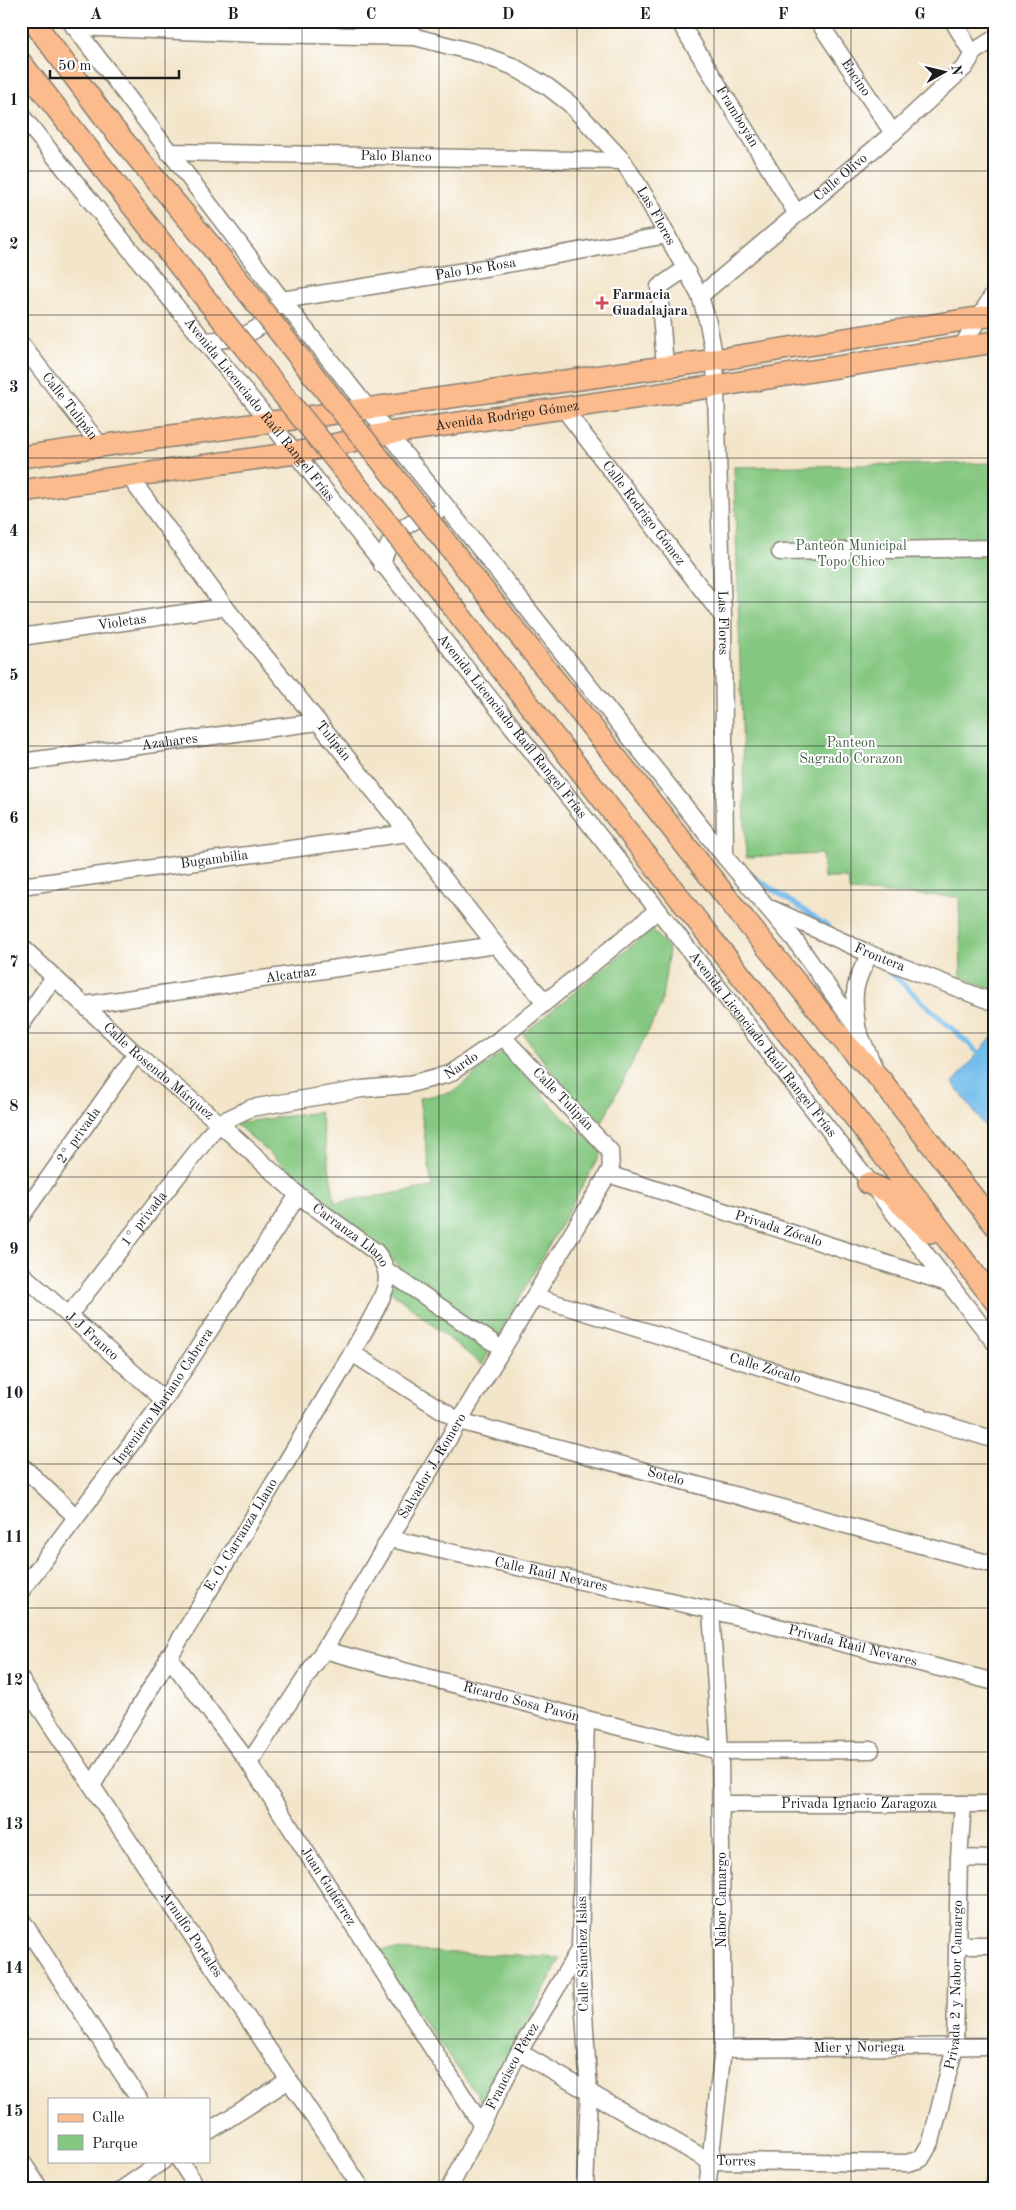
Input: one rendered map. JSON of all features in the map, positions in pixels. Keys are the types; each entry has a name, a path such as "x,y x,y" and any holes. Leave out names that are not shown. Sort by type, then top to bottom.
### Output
{"main road":[{"path":"33,21 112,127 220,257 743,918 849,1047 879,1078 995,1225"},
{"path":"24,68 196,287 412,554 709,936 836,1093 995,1301"},
{"name":"Avenida Rodrigo Gómez","path":"21,457 715,360 987,316"},
{"name":"Avenida Rodrigo Gómez","path":"21,491 295,453 389,433 564,409 995,342"},
{"path":"868,1183 888,1192 925,1228 953,1246"}],"street":[{"path":"248,21 259,34"},
{"path":"404,21 415,37"},
{"name":"Framboyán","path":"679,21 797,214"},
{"name":"Encino","path":"818,21 893,133"},
{"path":"953,21 972,53 995,38"},
{"path":"72,24 282,300 725,857 794,939 857,1028 879,1078"},
{"name":"Las Flores","path":"72,24 259,34 415,37 477,53 512,66 548,87 570,104 622,161 667,235 700,296 715,360 723,617 725,857"},
{"name":"Calle Olivo","path":"700,296 893,133 965,67 972,53"},
{"name":"Avenida Licenciado Raúl Rangel Frías","path":"21,115 295,453 382,565 658,910 868,1183 995,1343"},
{"name":"Palo Blanco","path":"168,152 622,161"},
{"name":"Palo De Rosa","path":"282,300 484,268 667,235"},
{"path":"665,367 659,287 685,269"},
{"path":"961,348 987,316 995,291"},
{"path":"203,341 233,338 254,330 262,324 282,300"},
{"name":"Calle Tulipán","path":"21,344 100,445"},
{"name":"Calle Rodrigo Gómez","path":"564,409 723,617"},
{"name":"Tulipán","path":"128,475 225,607 496,945 545,1002"},
{"path":"382,565 389,543 413,521 430,515 441,514 455,518"},
{"path":"780,552 995,548"},
{"name":"Violetas","path":"21,637 225,607"},
{"name":"Azahares","path":"21,762 318,722"},
{"name":"Bugambilia","path":"21,886 408,834"},
{"name":"Frontera","path":"765,906 870,954 995,1003"},
{"name":"Nardo","path":"219,1123 252,1108 353,1091 406,1085 428,1081 449,1074 503,1037 658,910"},
{"name":"Alcatraz","path":"85,1005 496,945"},
{"name":"Calle Rosendo Márquez","path":"21,946 136,1054 219,1123 298,1195"},
{"path":"857,1028 854,1007 856,981 870,954"},
{"path":"21,1025 54,977"},
{"name":"Calle Tulipán","path":"503,1037 610,1151 610,1171"},
{"name":"2° privada","path":"21,1217 136,1054"},
{"name":"1° privada","path":"69,1315 219,1123"},
{"name":"Privada Zócalo","path":"610,1171 947,1283"},
{"name":"Salvador J. Romero","path":"249,1763 324,1650 610,1171"},
{"name":"Carranza Llano","path":"298,1195 376,1252 384,1261 386,1278"},
{"name":"Ingeniero Mariano Cabrera","path":"21,1591 164,1400 298,1195"},
{"name":"J J Franco","path":"21,1273 164,1400"},
{"path":"386,1278 492,1342"},
{"name":"E. O. Carranza Llano","path":"93,1784 168,1656 352,1353 386,1278"},
{"name":"Calle Zócalo","path":"536,1297 995,1440"},
{"name":"Sotelo","path":"352,1353 459,1421 995,1565"},
{"path":"21,1465 76,1517"},
{"name":"Calle Raúl Nevares","path":"391,1539 711,1610"},
{"name":"Privada Raúl Nevares","path":"711,1610 995,1682"},
{"name":"Nabor Camargo","path":"706,2189 723,2049 720,1751 711,1610"},
{"name":"Ricardo Sosa Pavón","path":"324,1650 586,1719 720,1751 871,1750"},
{"name":"Juan Gutiérrez","path":"168,1656 249,1763 481,2124"},
{"name":"Arnulfo Portales","path":"21,1680 93,1784 362,2189"},
{"name":"Calle Sánchez Islas","path":"585,2189 588,2093 580,1948 586,1719"},
{"name":"Privada Ignacio Zaragoza","path":"721,1804 995,1804"},
{"name":"Privada 2 y Nabor Camargo","path":"921,2160 931,2142 955,2046 959,1858 963,1804"},
{"path":"959,1858 995,1859"},
{"path":"21,1919 138,2098"},
{"path":"957,1946 995,1945"},
{"name":"Francisco Pérez","path":"449,2189 519,2052 580,1948"},
{"name":"Mier y Noriega","path":"723,2049 995,2046"},
{"name":"Torres","path":"519,2052 709,2161 907,2163 921,2160"},
{"path":"210,2131 289,2080"},
{"path":"21,2160 40,2189"},
{"path":"122,2189 162,2162"},
{"path":"181,2162 198,2189"}],"green space":[{"path":"995,463 995,990 961,977 959,897 849,891 848,878 824,878 822,854 746,857 734,467"},
{"path":"652,929 669,950 661,1006 597,1132 523,1034"},
{"path":"504,1051 560,1114 602,1151 482,1365 389,1290 397,1264 235,1123 320,1112 335,1203 432,1187 419,1098 453,1092"},
{"path":"371,1949 561,1958 483,2103"}],"water":[{"path":"993,1036 995,1037 995,1140 953,1083"},
{"path":"995,2148 995,2189 982,2189"}],"waterway":[{"path":"745,871 829,927"},
{"path":"881,964 981,1055"}],"place":[{"name":"Farmacia Guadalajara","path":"602,303"}],"park label":[{"name":"Panteón Municipal Topo Chico","path":"851,554"},
{"name":"Panteon Sagrado Corazon","path":"851,752"}]}
